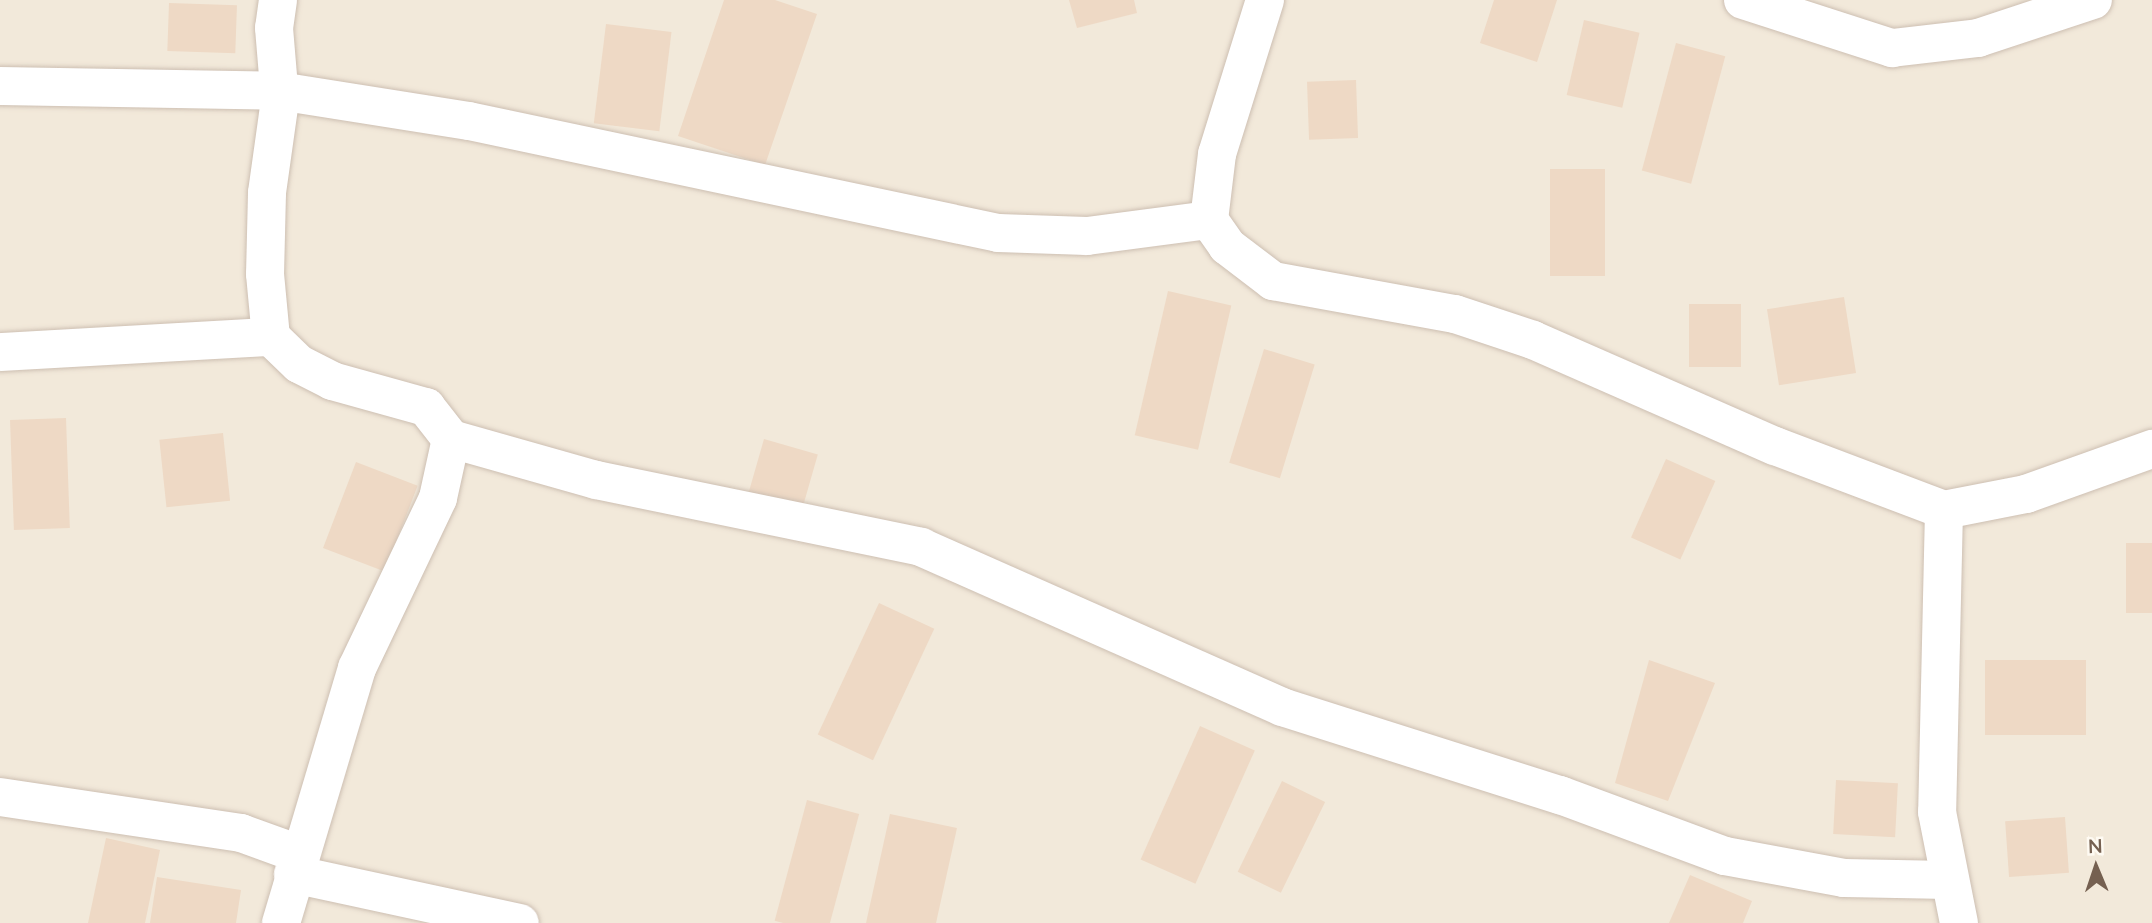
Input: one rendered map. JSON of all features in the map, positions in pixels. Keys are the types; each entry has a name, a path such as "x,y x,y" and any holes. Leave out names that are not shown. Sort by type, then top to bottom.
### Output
{"street":[{"path":"278,0 274,28 279,91 267,193 271,337 299,364 332,381 426,407 451,439 596,480 921,547 1282,707 1560,795 1725,856 1843,878 1949,880"},
{"path":"1265,0 1217,154 1209,220 1227,246 1273,281 1455,314 1533,340 1775,446 1944,510 2026,494 2152,449"},
{"path":"1743,0 1892,48 1978,38 2093,0"},
{"path":"0,86 279,91 469,121 998,233 1087,236 1209,220"},
{"path":"0,352 271,337"},
{"path":"281,923 296,864 357,668 439,498 451,439"},
{"path":"1944,510 1937,812 1959,923"},
{"path":"0,797 241,834 296,864 520,923"}],"shaded area":[{"path":"0,0 2152,0 2152,923 0,923"}],"building":[{"path":"724,0 775,0 817,14 765,165 678,136"},
{"path":"1069,0 1134,0 1137,13 1077,28"},
{"path":"1494,0 1557,0 1537,62 1480,43"},
{"path":"169,3 237,5 235,53 167,51"},
{"path":"1584,20 1640,33 1622,108 1567,95"},
{"path":"606,24 672,32 659,131 594,123"},
{"path":"1676,43 1725,56 1691,184 1642,171"},
{"path":"1356,80 1358,138 1309,140 1307,82"},
{"path":"1550,169 1605,169 1605,276 1550,276"},
{"path":"1168,291 1231,306 1198,450 1135,435"},
{"path":"1844,297 1856,373 1779,385 1767,309"},
{"path":"1689,304 1741,304 1741,367 1689,367"},
{"path":"1264,349 1315,364 1280,478 1229,463"},
{"path":"66,418 70,528 14,530 10,420"},
{"path":"223,433 230,501 166,507 159,440"},
{"path":"764,439 818,454 800,516 746,501"},
{"path":"1666,459 1715,481 1680,560 1631,538"},
{"path":"356,462 418,486 385,572 323,548"},
{"path":"2126,543 2152,543 2152,613 2126,613"},
{"path":"879,603 934,629 873,760 818,734"},
{"path":"1649,660 1715,683 1668,801 1615,783"},
{"path":"1985,660 2086,660 2086,735 1985,735"},
{"path":"1200,726 1255,750 1195,884 1141,859"},
{"path":"1836,780 1898,783 1895,837 1833,834"},
{"path":"1282,781 1325,802 1281,893 1238,872"},
{"path":"807,800 859,814 830,923 775,921"},
{"path":"890,814 957,828 936,923 866,923"},
{"path":"2065,817 2069,873 2009,877 2005,821"},
{"path":"106,838 160,850 145,923 88,923"},
{"path":"1690,875 1752,901 1743,923 1669,923"},
{"path":"157,877 241,890 236,923 150,923"}]}
